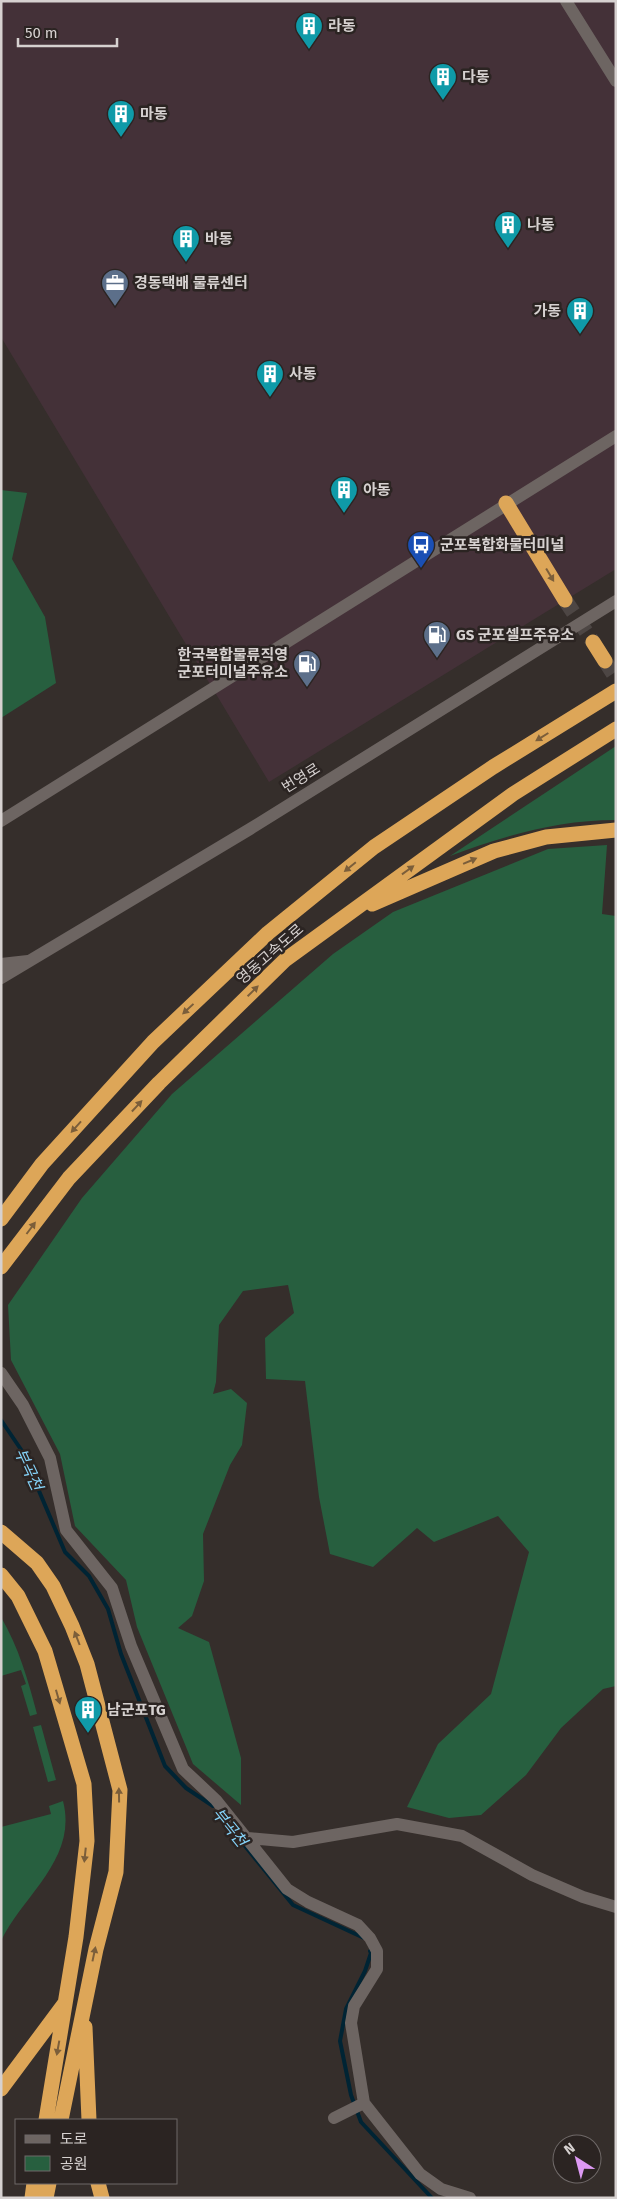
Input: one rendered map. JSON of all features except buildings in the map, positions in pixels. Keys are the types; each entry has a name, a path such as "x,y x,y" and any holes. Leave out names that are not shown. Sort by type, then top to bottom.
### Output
{"highway":[{"path":"506,503 565,600"},
{"path":"593,642 606,662"},
{"name":"영동고속도로","path":"1,1219 42,1164 153,1042 268,933 374,847 493,767 616,691"},
{"name":"영동고속도로","path":"1,1267 69,1178 159,1083 284,960 513,794 611,732"},
{"path":"345,915 494,852 546,837 616,830"},
{"path":"1,1532 37,1563 53,1586 72,1626 87,1664 120,1790 116,1872 96,1949 61,2119"},
{"path":"1,1575 18,1596 45,1651 84,1784 87,1841 67,2000 46,2119"},
{"path":"1,2089 67,2000"},
{"path":"85,2002 89,2119"},
{"path":"32,2198 34,2184"},
{"path":"46,2198 49,2184"},
{"path":"98,2184 102,2198"}],"street":[{"path":"566,1 616,81"},
{"path":"1,821 506,503 616,436"},
{"name":"번영로","path":"1,978 35,960 242,834 616,601"},
{"path":"1,964 35,960"},
{"path":"1,1373 23,1405 50,1458 66,1530 112,1588 131,1646 183,1769 216,1800 287,1889 308,1902 358,1925 370,1938 377,1951 377,1969 354,2006 351,2023 364,2103 420,2174 441,2189 470,2198"},
{"path":"248,1838 293,1842 397,1824 462,1836 532,1876 583,1897 616,1906"},
{"path":"334,2118 364,2103"}],"shaded area":[{"path":"1,1 616,1 616,569 269,782 1,337"}],"green space":[{"path":"1,490 27,493 12,559 45,617 56,683 1,718"},
{"path":"616,746 616,820 573,823 531,830 450,856"},
{"path":"607,845 602,914 616,916 616,1686 603,1689 561,1728 526,1775 481,1815 449,1818 407,1807 438,1744 491,1694 529,1552 498,1516 434,1542 417,1528 373,1567 330,1554 319,1497 305,1381 266,1379 265,1338 294,1313 288,1285 243,1291 219,1325 216,1382 213,1394 231,1389 247,1403 242,1445 230,1465 203,1534 204,1581 192,1616 178,1628 209,1642 241,1758 241,1805 193,1764 137,1627 126,1580 75,1526 60,1454 11,1360 8,1305 82,1198 172,1094 333,954 393,912 548,849"},
{"path":"1,1617 18,1652 37,1714 30,1716 21,1686 26,1684 21,1670 1,1676"},
{"path":"41,1725 56,1780 48,1782 33,1727"},
{"path":"63,1801 66,1822 63,1841 56,1859 1,1941 1,1827 51,1814 49,1806"}],"waterway":[{"name":"부곡천","path":"1,1420 22,1451 65,1552 89,1576 108,1609 121,1654 165,1766 186,1788 213,1806"},
{"name":"부곡천","path":"228,1825 293,1905 364,1938"},
{"name":"부곡천","path":"370,1951 365,1971 346,2009 340,2041 351,2095 361,2122 432,2198"}],"tunnel":[{"path":"565,600 593,642"},
{"path":"605,661 616,678"}],"place":[{"name":"라동","path":"309,50"},
{"name":"다동","path":"443,101"},
{"name":"마동","path":"121,138"},
{"name":"나동","path":"508,249"},
{"name":"바동","path":"186,263"},
{"name":"경동택배 물류센터","path":"115,307"},
{"name":"가동","path":"580,335"},
{"name":"사동","path":"270,398"},
{"name":"아동","path":"344,514"},
{"name":"군포복합화물터미널","path":"421,569"},
{"name":"GS 군포셀프주유소","path":"437,659"},
{"name":"한국복합물류직영 군포터미널주유소","path":"307,688"},
{"name":"남군포TG","path":"88,1734"}]}
